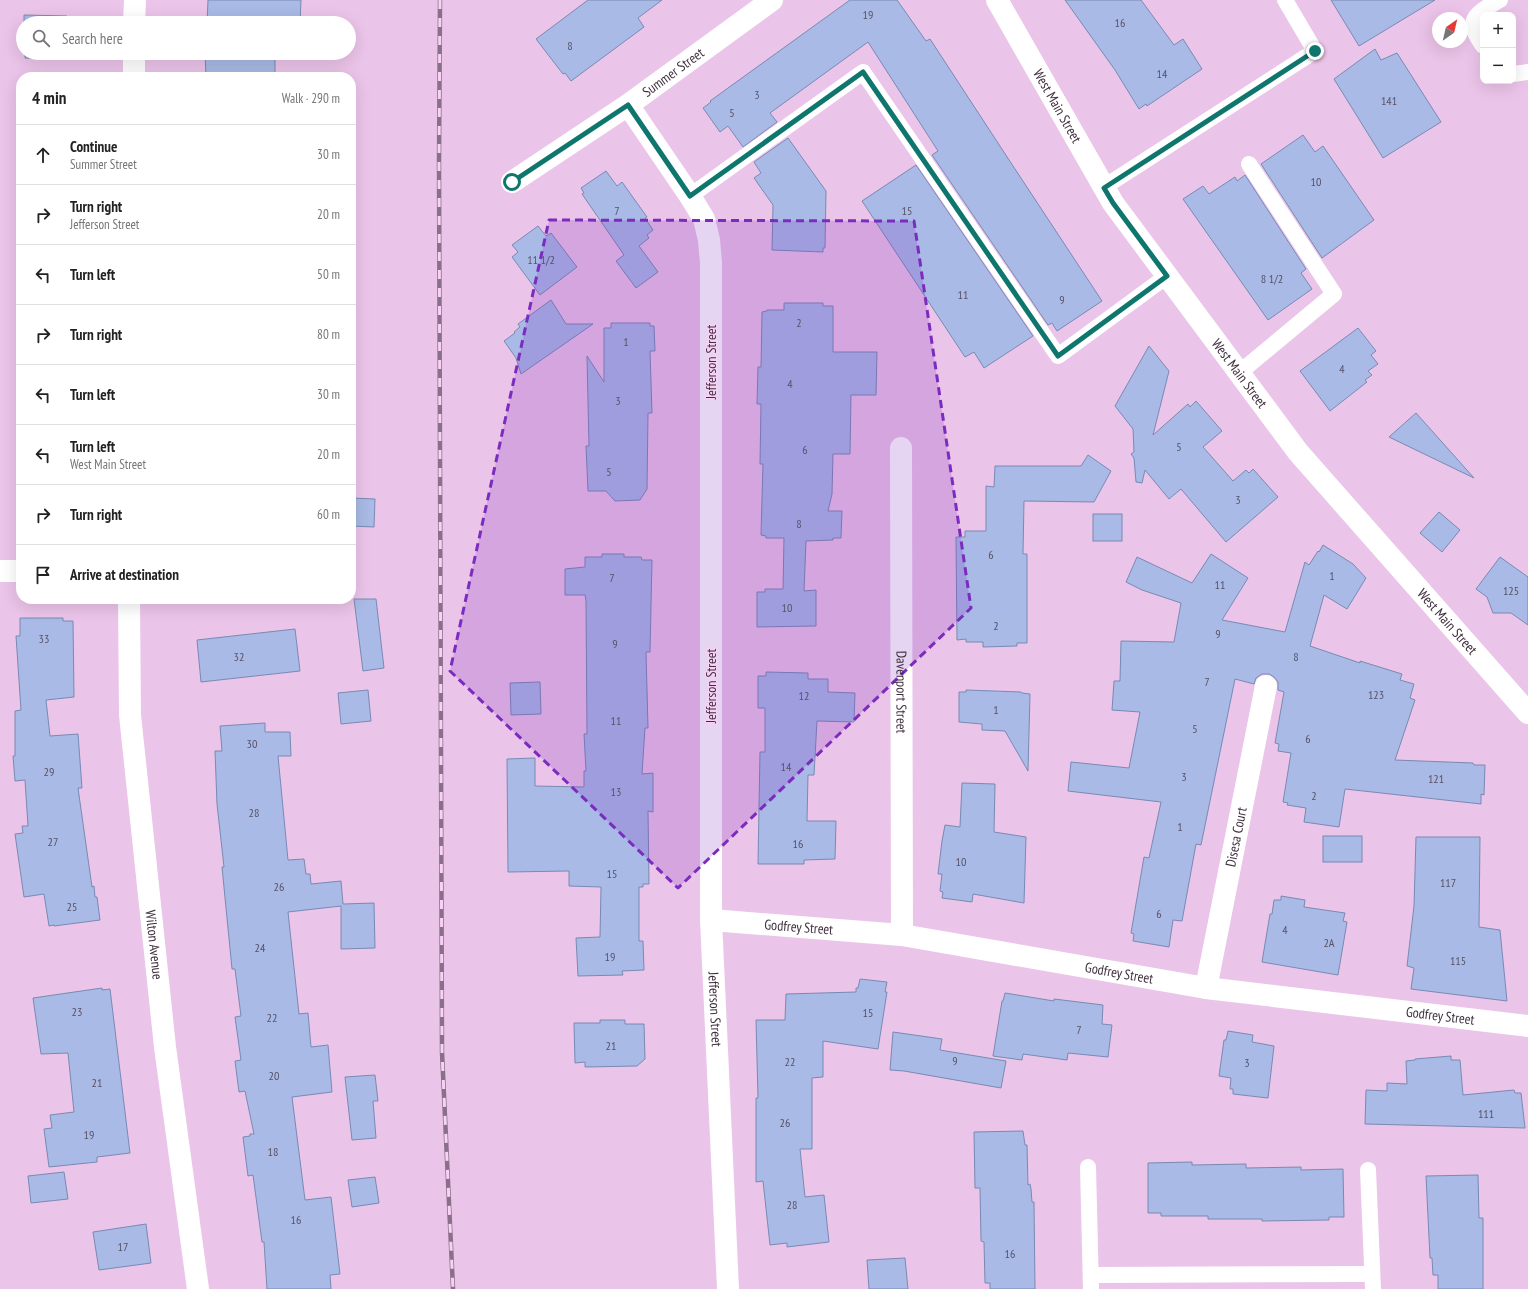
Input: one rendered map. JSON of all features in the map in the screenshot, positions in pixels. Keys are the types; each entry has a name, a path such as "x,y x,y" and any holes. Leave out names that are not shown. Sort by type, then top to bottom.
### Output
{"street":[{"path":"134,16 135,0"},
{"name":"Summer Street","path":"512,182 628,105 772,0"},
{"name":"West Main Street","path":"996,0 1113,203 1239,373 1298,452 1528,713"},
{"path":"134,60 134,72"},
{"name":"Jefferson Street","path":"628,105 704,219 709,240 711,920 728,1289"},
{"name":"Davenport Street","path":"901,448 902,936"},
{"path":"0,571 16,571"},
{"name":"Wilton Avenue","path":"130,604 130,715 166,1047 198,1289"},
{"name":"Disesa Court","path":"1206,988 1266,686"},
{"name":"Godfrey Street","path":"711,920 902,936 1206,988 1528,1026"}],"lane":[{"path":"1104,188 1315,51 1284,0"},
{"path":"1481,12 1500,0"},
{"path":"1480,12 1476,15 1473,20 1473,28 1480,41"},
{"path":"690,196 863,72 1058,356 1167,276"},
{"path":"1516,74 1528,72"},
{"path":"1239,373 1334,294 1249,164"},
{"path":"1088,1167 1091,1282 1373,1281 1368,1170"}],"highlighted area":[{"path":"549,220 914,221 971,608 678,888 450,671"}],"building":[{"path":"208,0 301,0 300,16 207,16"},
{"path":"588,0 662,0 638,18 644,27 571,81 565,73 563,74 536,39"},
{"path":"850,0 897,0 926,41 930,39 1102,301 1057,331 1052,323 1048,325 932,155 938,151 868,42 770,113 777,122 743,147 728,126 720,132 703,108 711,102 710,101"},
{"path":"1065,0 1141,0 1174,45 1183,39 1202,69 1147,106 1146,104 1139,109 1115,70"},
{"path":"1331,0 1435,0 1359,46"},
{"path":"24,15 67,16 24,16"},
{"path":"1375,49 1381,60 1397,53 1441,122 1383,158 1334,79"},
{"path":"205,60 275,60 275,72 206,72"},
{"path":"1303,135 1315,152 1323,146 1374,220 1322,258 1261,164"},
{"path":"788,138 826,191 825,248 823,248 823,252 772,250 773,205 754,178 761,173 754,162"},
{"path":"916,165 1033,336 984,368 974,352 965,357 862,201"},
{"path":"606,171 617,186 622,182 647,217 645,218 653,230 647,235 649,238 639,246 658,272 636,288 616,261 624,255 582,194 584,193 581,188"},
{"path":"1245,175 1306,269 1301,273 1312,289 1268,320 1183,199 1203,186 1209,194 1235,177 1237,181"},
{"path":"538,226 546,236 551,233 577,267 540,295 512,257 518,252 512,245"},
{"path":"551,300 566,324 593,324 521,374 516,358 504,341 515,333 514,332 520,327 518,324"},
{"path":"784,303 823,303 823,306 833,306 833,352 877,352 876,395 851,395 850,454 833,454 832,494 828,511 842,511 841,538 833,538 833,540 806,541 804,591 816,590 816,626 757,627 757,592 765,592 765,589 783,589 784,538 766,538 766,536 761,535 763,464 760,464 761,404 757,404 758,367 761,367 762,312 767,310 784,310"},
{"path":"611,323 650,323 650,326 654,326 655,351 650,351 652,413 648,413 647,489 640,500 615,501 606,491 588,491 586,446 589,446 587,356 604,382 604,328 611,328"},
{"path":"1358,328 1376,351 1371,355 1378,364 1368,371 1372,375 1365,380 1367,382 1330,411 1300,371"},
{"path":"1149,346 1169,371 1153,435 1188,404 1190,407 1196,401 1222,431 1203,447 1233,481 1246,470 1249,473 1253,469 1278,497 1226,542 1181,489 1169,499 1145,470 1142,483 1136,482 1134,458 1131,454 1134,452 1133,429 1115,406"},
{"path":"1416,413 1474,478 1389,437"},
{"path":"1088,455 1111,471 1094,502 1024,501 1023,554 1027,554 1027,643 1017,643 1017,646 983,647 983,642 966,642 966,639 957,640 956,537 965,537 965,531 986,531 986,486 994,487 995,466 1081,466"},
{"path":"356,498 375,499 374,527 356,526"},
{"path":"1439,512 1460,530 1442,552 1420,533"},
{"path":"1093,514 1122,514 1122,541 1093,541"},
{"path":"1323,545 1353,564 1366,578 1347,609 1324,595 1310,646 1360,663 1360,661 1402,674 1400,680 1414,684 1410,698 1415,700 1395,760 1473,763 1474,765 1485,765 1484,795 1481,794 1481,804 1345,789 1339,827 1304,822 1306,808 1287,805 1288,803 1283,802 1291,753 1278,751 1279,744 1275,743 1284,692 1278,690 1278,682 1269,674 1262,674 1256,678 1254,684 1235,679 1201,845 1196,844 1182,921 1173,920 1169,947 1133,941 1134,934 1131,933 1144,857 1149,858 1161,802 1068,791 1071,762 1129,768 1140,712 1112,710 1114,681 1120,681 1121,641 1174,642 1181,603 1142,590 1126,582 1137,557 1192,583 1211,554 1248,578 1222,620 1285,632 1305,562 1309,565"},
{"path":"602,554 624,554 624,557 641,557 642,560 652,560 650,652 646,652 648,728 645,728 642,774 653,773 653,812 648,811 649,884 643,884 643,887 639,887 639,941 643,941 644,970 622,971 623,975 578,976 576,938 600,937 601,887 569,886 569,871 508,872 507,759 535,758 535,786 584,787 584,771 586,771 584,734 587,734 586,601 585,595 565,595 565,569 585,567 585,557 602,557"},
{"path":"1500,557 1528,577 1528,625 1511,613 1493,613 1487,597 1476,589"},
{"path":"356,599 376,599 384,668 363,671 355,604 356,604"},
{"path":"20,618 63,618 63,621 73,621 74,697 46,700 50,736 78,734 82,788 78,788 92,887 94,886 95,897 97,897 100,920 49,926 44,894 24,897 15,834 23,833 22,826 28,826 25,780 15,781 13,756 15,756 15,711 21,710 16,636 20,636"},
{"path":"295,629 300,671 201,682 197,640"},
{"path":"766,672 808,673 808,679 828,679 828,692 855,693 854,722 817,721 814,775 808,775 807,821 836,821 835,859 804,860 804,864 758,864 760,752 765,752 765,708 758,708 758,676 766,676"},
{"path":"540,682 541,714 511,715 510,683"},
{"path":"368,690 371,721 341,724 338,693"},
{"path":"966,690 1021,692 1030,694 1028,771 1005,731 982,730 982,724 959,722 959,692 966,692"},
{"path":"265,723 265,732 290,732 291,756 278,756 288,860 304,859 306,874 310,874 311,884 341,881 343,904 374,903 375,948 341,949 341,906 288,912 299,1014 308,1013 311,1047 328,1045 332,1092 292,1097 305,1200 331,1197 340,1274 330,1275 331,1289 267,1289 264,1242 262,1242 253,1175 248,1176 243,1137 254,1134 245,1091 239,1092 235,1061 241,1060 235,1017 241,1016 235,969 232,969 222,867 224,867 217,804 215,751 222,751 220,726"},
{"path":"962,783 995,784 994,832 1026,837 1024,903 973,894 972,902 942,898 943,892 940,891 942,874 938,874 942,841 945,825 960,827"},
{"path":"1323,836 1362,836 1362,862 1323,862"},
{"path":"1416,837 1480,837 1479,927 1500,930 1507,1001 1411,989 1414,968 1407,966 1414,906"},
{"path":"1281,896 1305,900 1304,907 1345,913 1343,921 1347,922 1338,975 1262,962 1270,914 1272,914 1274,900 1281,900"},
{"path":"860,979 887,982 885,992 887,992 878,1049 823,1041 823,1077 812,1078 812,1149 800,1149 805,1197 824,1195 829,1242 787,1247 787,1243 770,1245 763,1181 756,1182 756,1098 758,1098 756,1020 785,1020 786,994 856,992"},
{"path":"102,988 102,990 110,989 130,1153 97,1157 97,1162 49,1167 44,1129 52,1128 50,1115 74,1112 68,1053 41,1054 33,998"},
{"path":"1005,993 1054,1001 1054,999 1103,1005 1102,1024 1112,1025 1108,1057 1068,1053 1067,1060 1023,1054 1022,1060 993,1056 1002,1001"},
{"path":"600,1020 625,1020 625,1024 644,1024 645,1059 637,1066 585,1067 585,1062 575,1063 574,1023 600,1023"},
{"path":"1228,1031 1253,1035 1252,1042 1274,1046 1268,1098 1233,1094 1233,1089 1230,1089 1231,1078 1219,1076 1224,1040 1226,1040"},
{"path":"893,1032 942,1039 940,1050 1006,1061 1001,1088 904,1071 890,1070"},
{"path":"1451,1056 1451,1060 1460,1060 1463,1095 1514,1090 1515,1093 1521,1093 1525,1128 1365,1124 1366,1090 1387,1091 1387,1083 1407,1084 1406,1061"},
{"path":"375,1075 378,1101 373,1101 376,1138 352,1140 345,1077"},
{"path":"1023,1131 1025,1145 1027,1145 1028,1185 1030,1184 1032,1202 1034,1202 1035,1289 990,1289 990,1283 985,1283 984,1242 981,1241 980,1188 975,1188 974,1132"},
{"path":"1192,1162 1192,1165 1246,1164 1246,1168 1301,1167 1301,1170 1343,1169 1344,1217 1329,1217 1329,1220 1262,1221 1262,1219 1208,1219 1208,1216 1161,1216 1161,1213 1148,1213 1148,1163"},
{"path":"64,1172 68,1199 31,1203 28,1176"},
{"path":"1478,1175 1479,1218 1483,1218 1483,1289 1438,1289 1438,1275 1433,1275 1432,1258 1430,1258 1426,1176"},
{"path":"375,1177 379,1203 352,1207 348,1180"},
{"path":"146,1224 151,1263 99,1270 93,1232"},
{"path":"905,1258 908,1289 869,1289 867,1260"}],"railway":[{"path":"440,0 439,162 442,1052 453,1289"}],"route":[{"path":"512,182 628,105 690,196 863,72 1058,356 1167,276 1113,203 1104,188 1315,51"}]}
